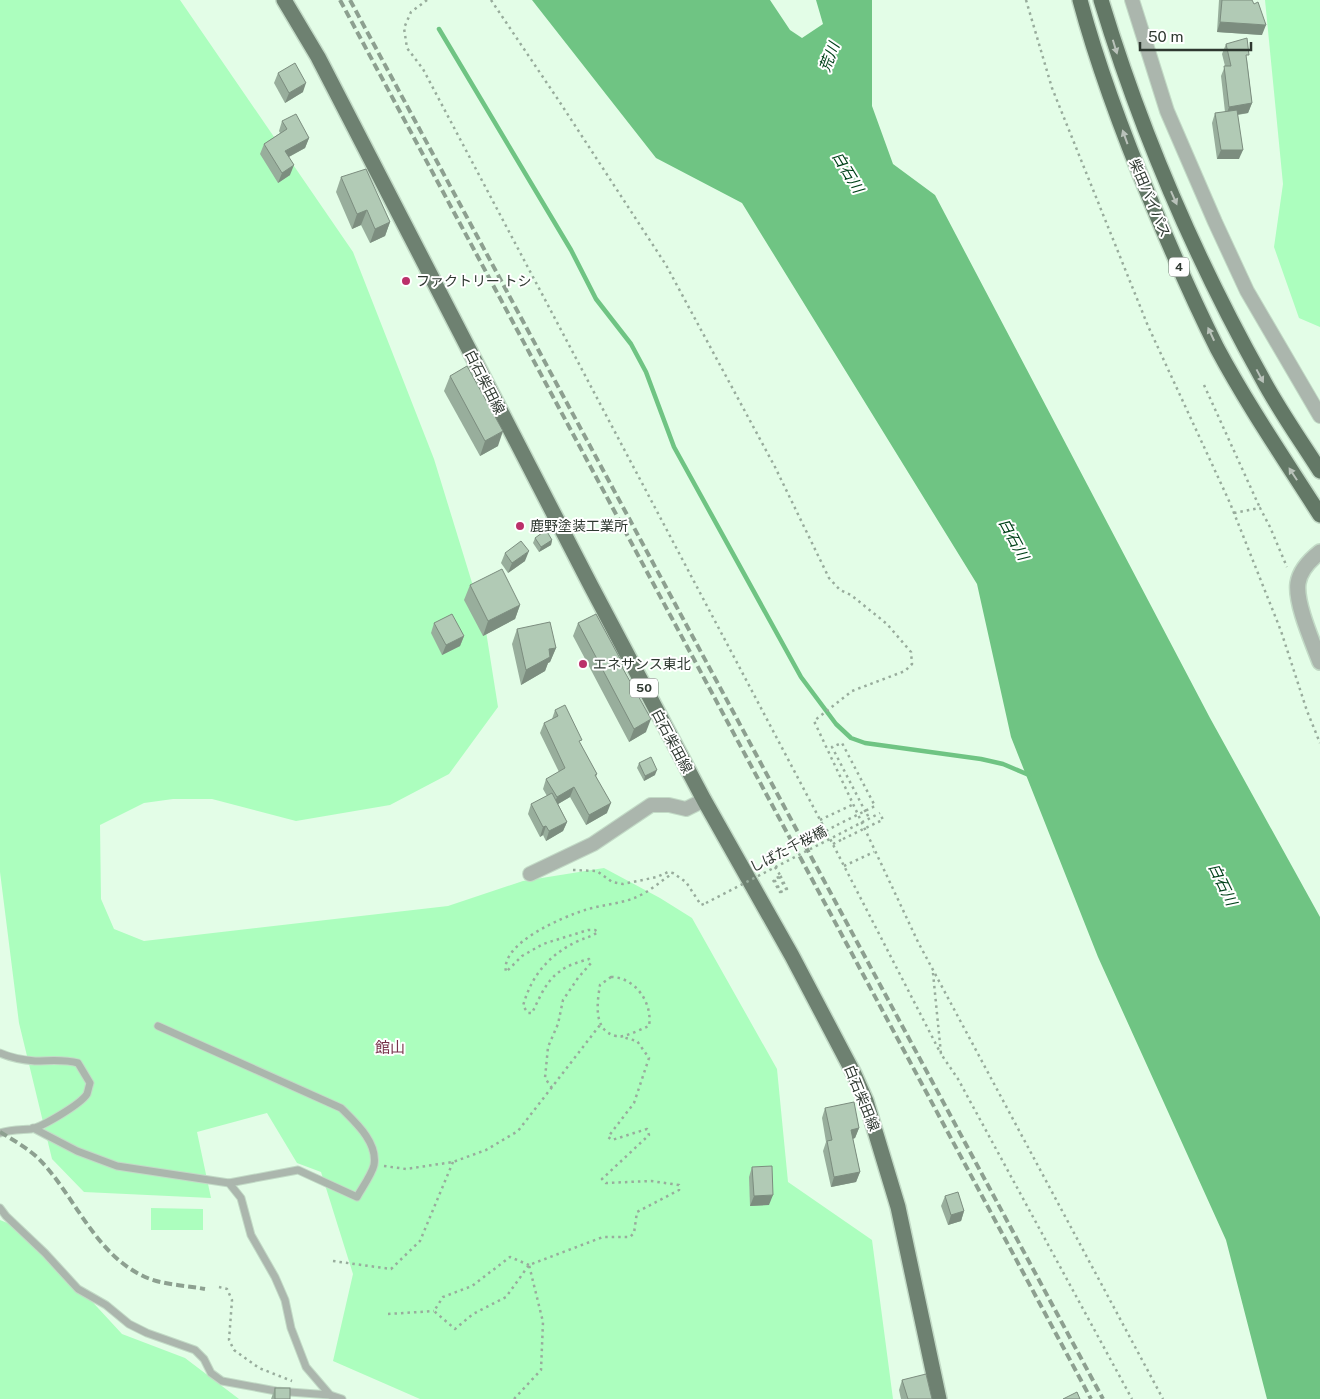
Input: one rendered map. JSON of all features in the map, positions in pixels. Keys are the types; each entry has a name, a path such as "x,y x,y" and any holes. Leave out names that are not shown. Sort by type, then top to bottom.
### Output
{"highway":[{"name":"柴田バイパス","path":"1080,0 1109,94 1180,269 1227,364 1266,432 1320,515"},
{"name":"柴田バイパス","path":"1101,0 1117,53 1154,154 1202,263 1262,380 1320,471"}],"main road":[{"name":"白石柴田線","path":"284,0 318,57 586,578 704,800 792,956 854,1074 866,1101 898,1206 939,1399"}],"street":[{"path":"1132,0 1167,111 1212,214 1247,291 1320,416"},
{"path":"1320,552 1312,558 1301,575 1298,592 1320,662"},
{"path":"530,874 593,844 651,805 669,805 686,809 704,800"}],"lane":[{"path":"33,1128 77,1151 117,1166 229,1183 298,1170 357,1197 374,1164 372,1145 341,1108 158,1026"},
{"path":"0,1053 12,1058 33,1061 66,1060 78,1064 90,1082 86,1094 75,1106 33,1128 10,1130 0,1134"},
{"path":"229,1183 241,1198 252,1236 275,1277 291,1328 306,1366 330,1395"},
{"path":"0,1208 46,1253 78,1289 106,1305 129,1324 147,1334 195,1350 204,1359 211,1373 222,1381 276,1391 330,1395 342,1399"}],"path":[{"path":"427,0 411,12 404,28 407,48 423,69 833,844 941,1054 958,1079 1132,1399"},
{"path":"491,0 560,101 666,265 774,467 830,578 840,590 851,595 887,624 911,652 912,664 905,671 852,691 814,721 868,840 933,970 1164,1399"},
{"path":"1026,0 1052,88 1148,326 1234,513 1281,631 1307,711 1320,743"},
{"path":"1204,385 1289,571"},
{"path":"1234,513 1260,508"},
{"path":"826,831 837,825 852,818 860,814 868,810 875,806 842,743 832,747 860,802 864,809 867,814 869,818"},
{"path":"820,820 852,805"},
{"name":"しばた千桜橋","path":"673,873 686,882 701,904 706,903 880,813 883,820 833,844"},
{"path":"844,866 874,852"},
{"path":"773,880 780,892 786,889 779,876 774,879 781,892 787,889 775,867"},
{"path":"571,870 598,871 612,882 623,884 657,877 668,872 673,873"},
{"path":"552,1088 545,1078 548,1046 558,1024 563,1000 591,963 589,959 559,972 546,986 532,1013 528,1013 523,1006 526,994 535,975 549,961 563,949 598,932 588,930 543,944 522,956 506,972 505,965 512,951 522,941 550,924 585,910 635,898 673,873"},
{"path":"933,970 941,1054"},
{"path":"388,1314 434,1311 455,1329 473,1314 506,1297 529,1265 604,1237 630,1237 634,1233 637,1212 679,1190 679,1185 651,1181 606,1183 602,1179 650,1135 648,1129 612,1140 608,1137 634,1103 649,1058 637,1041 609,1034 600,1025 598,999 600,986 611,977 619,977 628,981 638,990 646,1002 651,1015 649,1026 622,1037"},
{"path":"374,1164 406,1169 453,1162 486,1150 518,1130 600,1025"},
{"path":"333,1261 391,1269 420,1241 453,1162"},
{"path":"434,1311 443,1297 472,1286 510,1257 529,1265"},
{"path":"514,1399 541,1370 543,1322 529,1265"},
{"path":"219,1287 227,1290 232,1300 229,1340 234,1350 259,1368 296,1382 309,1393"}],"shaded area":[{"path":"0,0 180,0 353,252 434,459 485,625 498,707 449,774 390,805 296,821 212,799 173,799 144,803 100,825 101,899 114,929 144,941 448,906 523,881 604,868 660,898 692,918 777,1069 788,1182 872,1240 893,1399 420,1399 333,1361 353,1274 321,1172 297,1163 267,1113 197,1132 211,1198 84,1192 52,1159 19,1023 0,872"},
{"path":"1265,0 1320,0 1320,327 1299,318 1274,247 1283,184"},
{"path":"151,1208 203,1209 203,1230 151,1230"},
{"path":"0,1220 27,1231 122,1334 185,1358 239,1399 0,1399"}],"water":[{"path":"532,0 770,0 790,30 802,38 823,24 816,0 872,0 872,106 893,164 935,195 1210,718 1320,917 1320,1399 1267,1399 1226,1240 1098,957 1011,737 977,584 742,203 656,158"}],"building":[{"path":"1222,0 1252,0 1254,4 1258,2 1266,25 1220,22"},
{"path":"1247,38 1249,55 1246,55 1252,103 1229,107 1224,66 1231,66 1226,44"},
{"path":"295,63 306,83 289,93 278,73"},
{"path":"1237,110 1243,150 1221,150 1215,113"},
{"path":"296,114 309,138 285,151 294,165 282,173 264,144 287,129 282,121"},
{"path":"366,169 390,222 375,229 367,210 357,214 341,177"},
{"path":"467,366 503,431 485,441 450,376"},
{"path":"546,530 552,540 541,547 535,538"},
{"path":"521,541 529,551 512,563 505,553"},
{"path":"502,569 520,605 488,621 470,585"},
{"path":"452,614 464,636 446,645 434,623"},
{"path":"596,614 624,666 622,667 651,719 634,729 578,623"},
{"path":"550,622 556,648 549,649 550,657 526,670 517,629"},
{"path":"565,705 582,740 579,741 611,803 589,815 574,787 557,797 546,779 565,768 544,723 558,716 555,710"},
{"path":"651,757 657,770 645,776 639,763"},
{"path":"552,793 567,822 549,831 546,826 543,827 531,804"},
{"path":"854,1102 859,1128 851,1130 860,1172 834,1177 827,1141 832,1140 825,1108"},
{"path":"772,1166 773,1195 754,1196 752,1167"},
{"path":"958,1192 964,1211 951,1215 945,1196"},
{"path":"926,1374 932,1399 908,1399 902,1380"},
{"path":"275,1388 290,1388 290,1399 275,1399"},
{"path":"1077,1392 1080,1399 1063,1399"}],"waterway":[{"path":"439,29 571,250 596,299 631,344 646,372 674,447 801,677 836,724 851,738 865,743 981,759 1003,764 1029,775"}],"railway":[{"path":"340,0 1091,1399"},
{"path":"350,0 1103,1399"},
{"path":"0,1132 38,1158 63,1188 97,1237 124,1265 156,1281 205,1289"}],"place":[{"name":"ファクトリー トシ","path":"406,281"},
{"name":"鹿野塗装工業所","path":"520,526"},
{"name":"エネサンス東北","path":"583,664"}],"district":[{"name":"館山","path":"390,1047"}],"water label":[{"name":"荒川","path":"829,57"},
{"name":"白石川","path":"848,172"},
{"name":"白石川","path":"1014,539"},
{"name":"白石川","path":"1223,884"}]}
